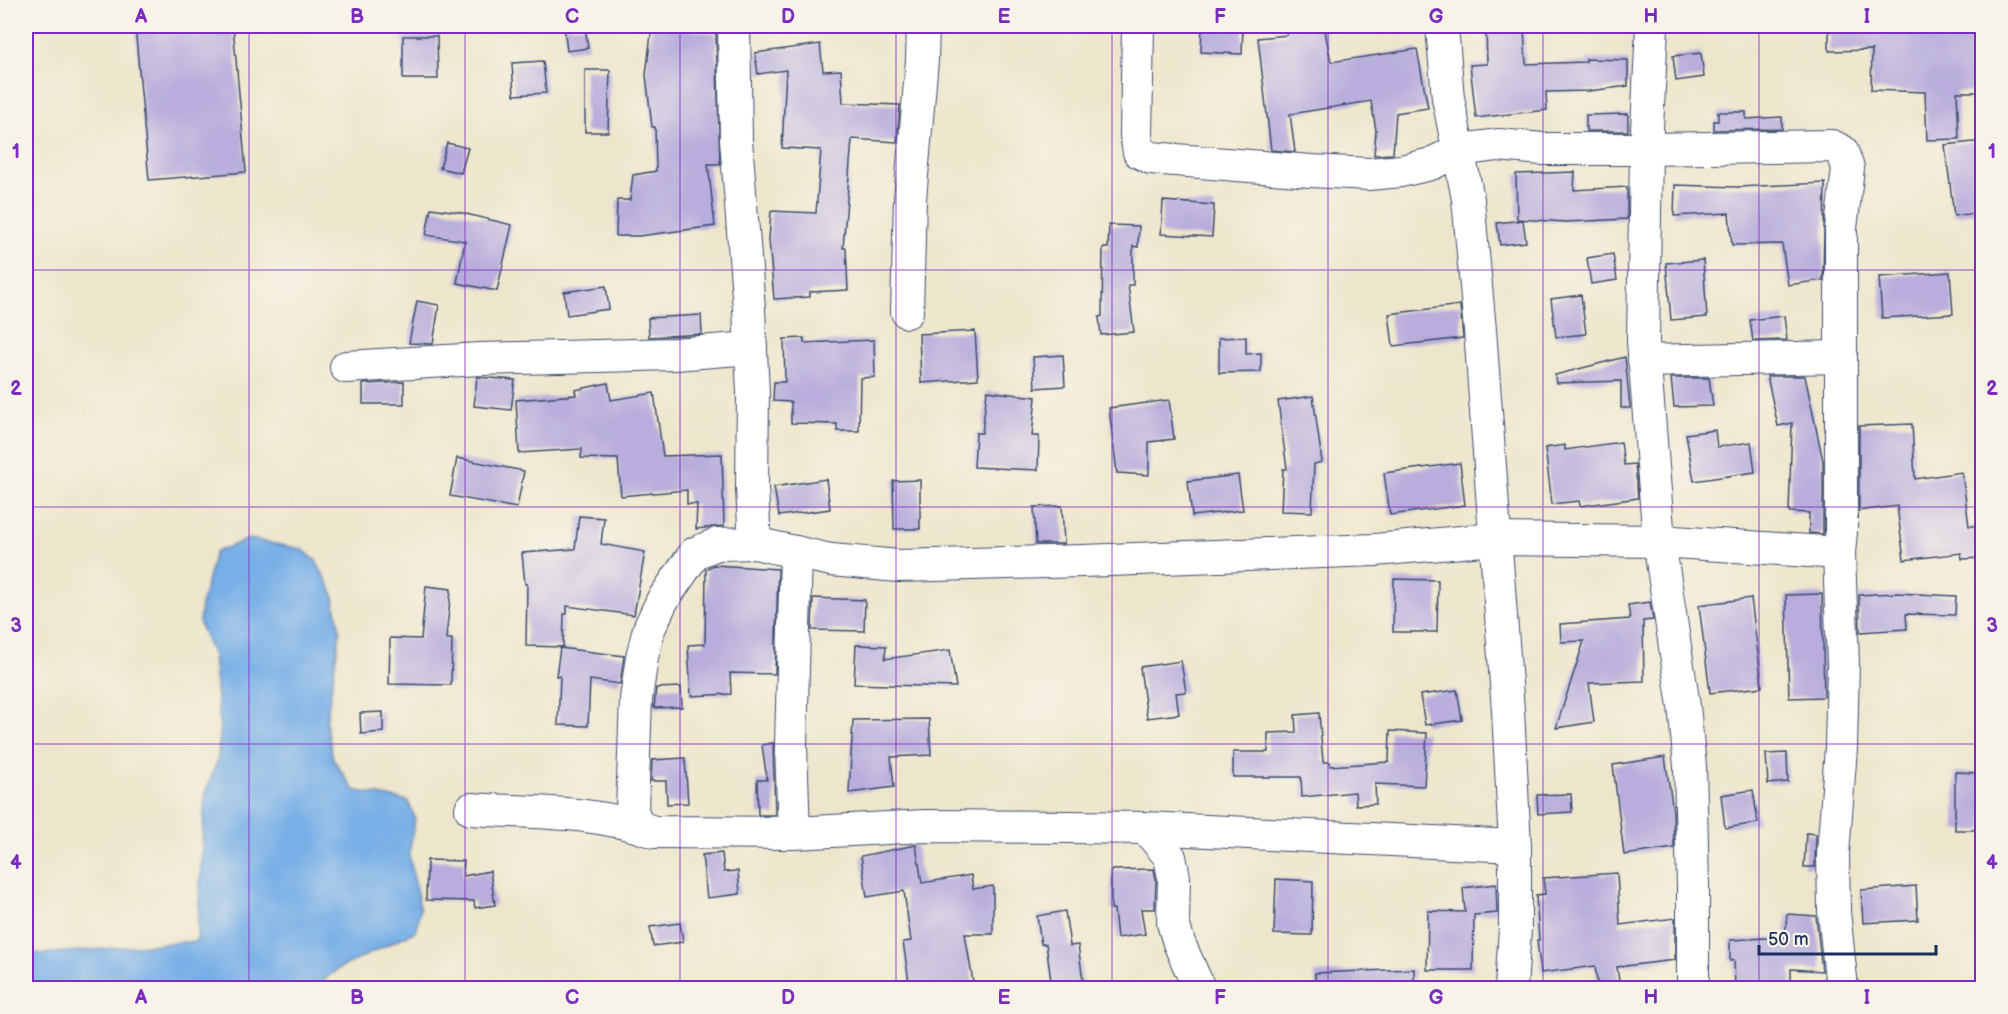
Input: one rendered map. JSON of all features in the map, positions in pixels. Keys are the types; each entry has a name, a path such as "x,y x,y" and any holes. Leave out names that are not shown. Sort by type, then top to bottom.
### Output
{"street":[{"path":"734,26 735,140 753,393 752,488 755,543"},
{"path":"907,312 910,199 923,26"},
{"path":"1138,26 1136,135 1139,152 1151,158 1370,174 1401,171 1431,164 1459,150 1498,145 1543,149 1832,146 1842,151 1848,168 1840,228 1841,532 1839,553 1843,664 1841,748 1833,854 1834,912 1842,988"},
{"path":"1442,26 1448,98 1468,199 1508,711 1515,846 1515,929 1511,988"},
{"path":"1652,26 1646,149 1643,341 1659,541 1684,706 1690,766 1693,886 1692,988"},
{"path":"346,367 480,359 675,354 751,348"},
{"path":"1644,361 1840,357"},
{"path":"638,826 633,810 636,699 649,629 662,601 695,553 717,544 755,543 831,560 899,566 1363,550 1494,539 1659,541 1839,553"},
{"path":"794,833 791,745 796,552"},
{"path":"471,809 599,817 654,832 794,833 925,826 1146,828 1515,846"},
{"path":"1146,828 1170,857 1174,877 1173,923 1179,944 1199,988"}],"water":[{"path":"249,539 302,549 316,561 333,593 340,632 326,723 333,759 354,790 408,801 415,818 409,855 420,908 416,931 338,969 325,979 321,988 26,988 26,952 43,954 197,941 205,794 218,759 220,730 213,656 199,622 201,605 215,552"}],"building":[{"path":"135,26 233,26 246,172 149,180"},
{"path":"564,26 585,26 588,48 567,51"},
{"path":"652,26 716,33 720,164 708,164 715,226 639,236 616,236 617,200 630,200 633,175 656,171 655,127 652,127 646,75"},
{"path":"1202,26 1243,26 1242,54 1201,52"},
{"path":"1324,26 1331,62 1417,49 1428,108 1396,113 1393,154 1374,155 1376,130 1371,101 1290,114 1295,152 1271,150 1258,38 1287,35 1285,28"},
{"path":"1829,26 1983,26 1983,92 1957,92 1959,139 1927,140 1925,92 1871,90 1872,50 1829,51"},
{"path":"1524,28 1526,64 1586,62 1586,59 1628,60 1628,86 1589,91 1546,92 1547,110 1476,118 1470,65 1487,64 1486,30"},
{"path":"403,36 437,36 438,79 403,79"},
{"path":"820,44 823,71 841,70 843,103 900,105 897,142 852,139 843,248 846,248 848,290 810,292 810,297 774,299 769,240 771,211 816,213 821,150 782,148 786,70 758,74 755,53"},
{"path":"1701,53 1704,77 1676,81 1673,56"},
{"path":"543,61 546,93 514,95 512,63"},
{"path":"585,70 610,70 608,132 585,132"},
{"path":"1718,112 1746,112 1746,119 1782,117 1782,129 1714,130 1714,121 1718,121"},
{"path":"1628,114 1628,131 1586,131 1586,115"},
{"path":"1983,141 1983,212 1954,216 1945,145"},
{"path":"447,143 468,148 461,173 440,168"},
{"path":"1575,172 1574,190 1627,187 1627,219 1566,222 1517,219 1516,174"},
{"path":"1825,183 1823,280 1788,285 1782,244 1732,245 1729,213 1674,216 1675,185 1737,187"},
{"path":"1163,201 1214,205 1212,237 1161,234"},
{"path":"431,208 512,225 497,291 457,283 465,241 426,235"},
{"path":"1523,220 1526,242 1500,245 1497,223"},
{"path":"1109,225 1139,226 1138,247 1133,246 1133,285 1128,285 1134,332 1101,335 1099,317 1102,316 1103,248 1108,248"},
{"path":"1613,254 1617,280 1591,284 1587,258"},
{"path":"1703,260 1707,317 1671,320 1666,263"},
{"path":"1950,272 1953,314 1882,318 1879,277"},
{"path":"606,286 609,309 567,315 564,292"},
{"path":"1581,295 1586,334 1556,337 1551,299"},
{"path":"417,301 439,305 433,344 409,343"},
{"path":"1460,305 1463,338 1393,346 1389,314"},
{"path":"701,315 702,334 649,337 648,318"},
{"path":"1784,316 1787,340 1753,341 1750,320"},
{"path":"975,331 978,379 921,383 919,334"},
{"path":"1246,337 1246,354 1261,353 1261,372 1219,373 1219,338"},
{"path":"804,338 804,343 874,340 875,377 860,378 859,431 837,431 837,424 791,423 791,402 773,401 774,382 785,382 784,339"},
{"path":"1063,355 1065,386 1035,388 1033,357"},
{"path":"1625,357 1630,408 1621,408 1621,381 1556,383 1555,375"},
{"path":"1767,376 1805,376 1823,461 1823,534 1809,533 1809,513 1789,512 1792,423 1778,426"},
{"path":"477,377 515,380 511,410 474,406"},
{"path":"1671,378 1709,378 1713,406 1674,407"},
{"path":"404,382 404,404 363,404 363,384"},
{"path":"608,383 611,400 654,393 663,456 722,454 724,526 696,529 697,504 687,504 687,490 621,496 618,459 581,458 582,449 519,453 516,400 576,395 575,390"},
{"path":"987,391 1036,397 1032,436 1039,436 1038,470 974,467 976,433 982,433"},
{"path":"1313,396 1322,462 1314,464 1312,512 1281,511 1283,469 1287,469 1278,401"},
{"path":"1169,400 1174,439 1149,442 1149,475 1117,473 1109,408"},
{"path":"1912,424 1915,479 1962,472 1969,526 1983,526 1983,558 1962,559 1961,553 1904,560 1897,506 1859,511 1859,426"},
{"path":"1715,430 1717,447 1751,442 1755,472 1694,481 1686,434"},
{"path":"1621,442 1624,465 1635,464 1638,498 1580,506 1579,501 1552,504 1545,448 1565,445 1565,450"},
{"path":"457,458 524,471 517,508 450,496"},
{"path":"1460,463 1465,505 1390,515 1384,473"},
{"path":"1238,475 1243,510 1192,516 1188,481"},
{"path":"826,479 830,509 779,516 774,487"},
{"path":"920,480 920,529 894,529 893,481"},
{"path":"1062,506 1064,544 1036,544 1034,507"},
{"path":"579,516 604,518 601,544 645,552 634,615 567,606 567,614 564,614 563,647 526,646 527,584 525,584 522,553 575,549"},
{"path":"713,565 778,569 775,674 730,673 731,694 691,696 688,645 705,644 706,569"},
{"path":"1394,579 1438,580 1437,632 1393,632"},
{"path":"426,586 451,589 446,639 452,639 451,685 389,684 390,638 421,639"},
{"path":"1896,593 1956,596 1955,615 1906,614 1907,629 1860,632 1859,595"},
{"path":"1822,594 1824,697 1789,698 1786,595"},
{"path":"813,598 865,600 864,631 812,630"},
{"path":"1751,598 1762,687 1710,693 1699,605"},
{"path":"1650,602 1653,620 1643,621 1644,681 1589,683 1594,722 1556,728 1584,641 1561,642 1560,624 1630,619 1628,605"},
{"path":"856,645 886,646 885,659 950,650 956,687 854,684"},
{"path":"560,648 624,656 620,684 590,680 588,726 558,725 560,676 556,676"},
{"path":"1181,661 1186,692 1176,693 1179,714 1147,718 1140,667"},
{"path":"681,687 682,707 654,708 656,688"},
{"path":"1457,690 1462,720 1425,725 1420,695"},
{"path":"383,712 383,732 361,734 360,713"},
{"path":"1319,713 1323,762 1330,762 1330,766 1389,762 1390,731 1427,733 1424,786 1375,784 1376,804 1356,805 1355,792 1302,797 1301,777 1233,777 1233,752 1268,752 1268,733 1296,732 1295,715"},
{"path":"929,719 931,755 891,757 894,787 849,793 853,720"},
{"path":"773,743 775,815 758,815 757,780 767,780 762,745"},
{"path":"1787,753 1788,782 1768,784 1766,754"},
{"path":"1665,757 1673,811 1674,848 1624,855 1613,765"},
{"path":"685,758 688,803 667,804 666,781 651,781 652,760"},
{"path":"1955,772 1983,773 1983,830 1955,830"},
{"path":"1753,790 1758,823 1725,828 1721,795"},
{"path":"1571,794 1572,812 1538,814 1537,795"},
{"path":"1806,833 1816,834 1815,867 1804,867"},
{"path":"916,845 922,883 971,875 973,889 993,886 993,934 965,934 974,988 910,988 903,942 911,941 904,891 867,897 861,856"},
{"path":"722,853 724,872 738,871 740,894 707,898 702,855"},
{"path":"427,860 464,861 463,876 490,871 495,905 475,908 474,901 426,900"},
{"path":"1154,869 1155,909 1141,909 1145,934 1117,938 1114,909 1111,909 1111,870"},
{"path":"1617,873 1620,925 1675,918 1675,960 1617,967 1620,988 1598,988 1595,966 1541,973 1537,940 1539,940 1536,895 1545,894 1543,878"},
{"path":"1276,879 1313,881 1312,935 1274,934"},
{"path":"1496,884 1497,913 1474,915 1473,970 1427,970 1428,911 1465,912 1463,888"},
{"path":"1916,886 1918,920 1863,923 1861,890"},
{"path":"1065,911 1070,946 1078,945 1084,988 1052,988 1046,944 1041,944 1037,916"},
{"path":"1787,914 1816,916 1822,971 1791,969 1791,988 1735,988 1734,960 1730,961 1730,940 1785,937"},
{"path":"680,923 683,942 653,946 650,927"},
{"path":"1414,969 1414,988 1316,988 1315,973"}]}
